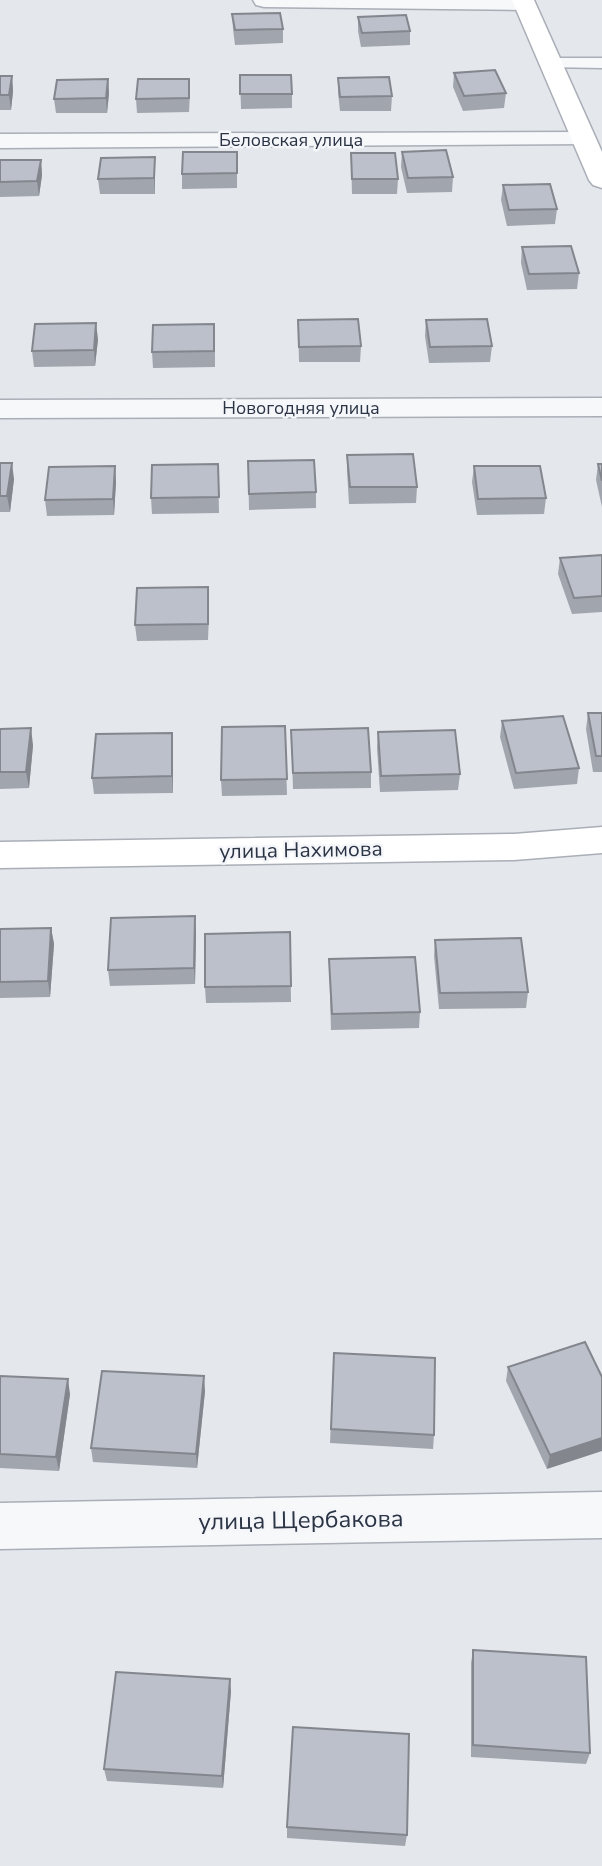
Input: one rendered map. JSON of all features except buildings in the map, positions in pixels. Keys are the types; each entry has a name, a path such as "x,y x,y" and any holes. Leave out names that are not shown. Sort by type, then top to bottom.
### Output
{"street":[{"path":"264,0 524,2 602,180"},
{"name":"Беловская улица","path":"0,141 582,139"},
{"name":"Новогодняя улица","path":"0,409 602,407"},
{"name":"улица Нахимова","path":"0,855 500,847 602,840"},
{"name":"улица Щербакова","path":"0,1526 602,1515"}],"lane":[{"path":"550,63 602,63"}]}
